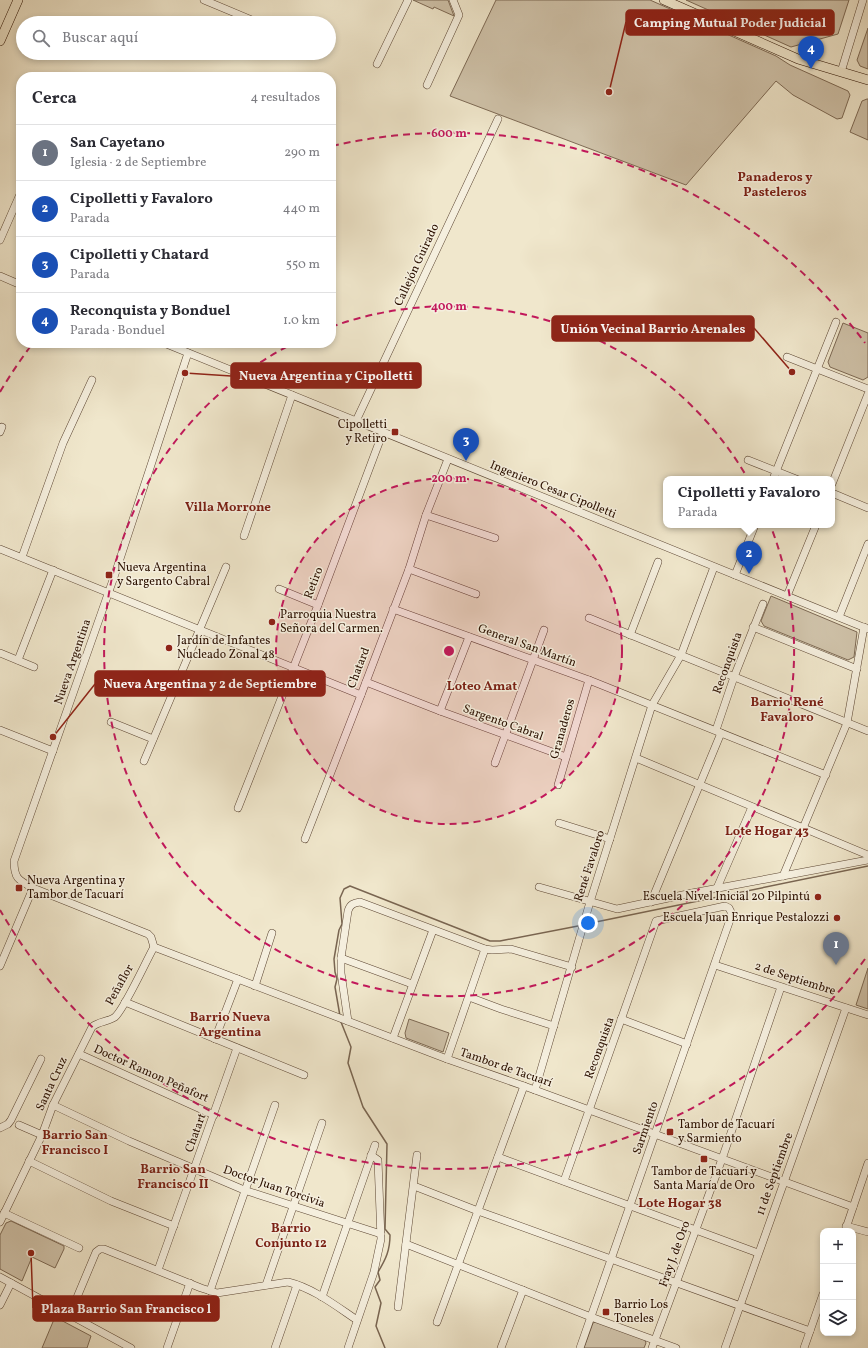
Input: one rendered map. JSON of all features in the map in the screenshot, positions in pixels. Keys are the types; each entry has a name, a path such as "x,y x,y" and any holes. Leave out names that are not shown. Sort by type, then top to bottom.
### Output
{"main road":[{"path":"0,41 18,0"},
{"path":"664,0 792,57 868,80"}],"street":[{"path":"204,0 242,16"},
{"path":"377,64 408,0"},
{"path":"427,85 459,15 453,0"},
{"path":"841,72 863,0"},
{"name":"Callejón Guirado","path":"356,421 498,119"},
{"path":"0,240 16,203"},
{"path":"0,276 16,283"},
{"path":"775,476 836,322"},
{"name":"Ingeniero Cesar Cipolletti","path":"176,348 866,628"},
{"name":"Nueva Argentina","path":"154,947 151,937 148,934 33,888 17,878 14,872 14,861 109,593 188,353"},
{"path":"787,357 868,389"},
{"path":"22,557 63,443 92,380"},
{"path":"835,476 868,394"},
{"path":"244,536 292,395"},
{"name":"Retiro","path":"238,808 318,605 383,432"},
{"name":"Chatard","path":"305,838 409,569 426,515 448,459"},
{"path":"748,460 789,476"},
{"path":"835,494 868,508"},
{"path":"426,515 495,538"},
{"path":"735,575 754,528"},
{"path":"787,596 815,528"},
{"path":"839,617 864,564 868,544"},
{"path":"0,548 361,695"},
{"path":"630,635 658,562"},
{"path":"144,761 226,566"},
{"name":"René Favaloro","path":"535,1090 590,902 652,705 681,655 714,566"},
{"path":"409,569 476,594"},
{"path":"18,660 53,570"},
{"path":"280,588 318,605"},
{"name":"Reconquista","path":"651,902 700,785 718,732 734,677 763,604"},
{"name":"General San Martín","path":"393,609 589,680 826,774"},
{"path":"589,618 868,731"},
{"path":"753,627 857,669"},
{"path":"783,876 847,723 866,628"},
{"path":"495,763 544,630"},
{"path":"440,711 469,637"},
{"path":"0,653 34,667"},
{"name":"Granaderos","path":"558,785 589,680"},
{"name":"Sargento Cabral","path":"366,682 566,757"},
{"path":"110,722 153,739"},
{"path":"0,730 53,751"},
{"path":"636,758 868,855"},
{"path":"716,888 752,807"},
{"path":"559,823 610,839"},
{"path":"539,887 616,909 716,888 868,860"},
{"path":"0,966 2,955 33,888"},
{"path":"346,1020 341,973 341,958 348,911 354,904 360,902 485,949 511,949 572,967"},
{"name":"Sarmiento","path":"580,1348 732,914 729,908 725,906 656,921"},
{"name":"Reconquista","path":"564,1182 656,921"},
{"path":"392,1038 433,930"},
{"path":"255,986 272,933"},
{"name":"Tambor de Tacuarí","path":"154,947 446,1059 524,1086 853,1207"},
{"name":"Peñaflor","path":"97,1023 116,1016 154,947"},
{"path":"446,1059 485,949"},
{"path":"341,958 412,984"},
{"name":"2 de Septiembre","path":"714,965 868,1015"},
{"path":"215,1039 238,979"},
{"name":"Fray J. de Oro","path":"652,1348 722,1159 781,987"},
{"path":"469,997 554,1026"},
{"path":"125,1002 304,1075"},
{"name":"11 de Septiembre","path":"725,1348 846,1008"},
{"path":"621,1019 687,1044"},
{"name":"Santa Cruz","path":"0,1222 42,1135 53,1106 92,1027 97,1023"},
{"name":"Chatart","path":"158,1270 237,1048"},
{"name":"Doctor Ramon Peñafort","path":"79,1054 214,1114"},
{"path":"0,1128 8,1124 11,1120 41,1059"},
{"path":"437,1322 524,1086"},
{"path":"210,1291 244,1190 275,1105"},
{"name":"Doctor Juan Torcivia","path":"53,1106 129,1141 244,1190 381,1234"},
{"path":"266,1285 322,1123"},
{"path":"19,1124 42,1135"},
{"path":"322,1297 375,1145"},
{"path":"348,1348 379,1253 381,1234 378,1160 371,1155"},
{"path":"398,1306 417,1155"},
{"path":"498,1157 758,1253"},
{"path":"30,1161 112,1201 174,1226"},
{"path":"845,1228 868,1164"},
{"path":"414,1186 478,1211 810,1331"},
{"path":"4,1212 79,1248"},
{"path":"856,1230 868,1232"},
{"path":"406,1244 458,1266 676,1348"},
{"path":"70,1314 96,1252 100,1249 104,1249 217,1293 288,1282 322,1297 357,1320"},
{"path":"0,1277 128,1347"},
{"path":"0,1305 11,1283"},
{"path":"167,1348 190,1283"},
{"path":"275,1348 297,1285"},
{"path":"501,1348 523,1290"},
{"path":"804,1348 821,1300"}],"shaded area":[{"path":"413,0 448,0 454,16 434,7 433,9"},
{"path":"496,0 650,0 776,56 790,65 848,91 850,95 842,118 837,119 793,95 776,81 686,185 450,96"},
{"path":"686,0 849,0 838,34 791,47"},
{"path":"868,28 868,69 860,66 857,60"},
{"path":"867,99 868,140 850,132 862,101"},
{"path":"843,323 868,333 868,377 863,380 830,367 828,362"},
{"path":"771,596 857,632 854,657 848,660 764,626 761,621"},
{"path":"868,968 868,1009 856,1005"},
{"path":"409,1019 449,1033 443,1052 406,1038 405,1033"},
{"path":"11,1221 64,1246 55,1268 32,1257 22,1281 0,1269 0,1235 6,1223"},
{"path":"55,1317 91,1336 87,1348 42,1348"},
{"path":"597,1321 644,1338 646,1343 644,1348 584,1348 593,1323"}],"waterway":[{"path":"591,923 868,866"},
{"path":"340,1016 335,987 337,979 334,959 339,930 342,924 340,898 344,889 350,886 490,941 500,941 578,926"},
{"path":"341,1022 351,1047 348,1063 363,1107 387,1144 385,1229 390,1235 390,1240 387,1254 378,1272 380,1280 375,1287 381,1303 376,1326 385,1348"}],"place":[{"name":"Reconquista y Bonduel","path":"811,69"},
{"name":"Camping Mutual Poder Judicial","path":"609,92"},
{"name":"Unión Vecinal Barrio Arenales","path":"792,372"},
{"name":"Nueva Argentina y Cipolletti","path":"185,373"},
{"name":"Cipolletti y Retiro","path":"395,432"},
{"name":"Cipolletti y Chatard","path":"466,461"},
{"name":"Cipolletti y Favaloro","path":"749,574"},
{"name":"Nueva Argentina y Sargento Cabral","path":"109,575"},
{"name":"Parroquia Nuestra Señora del Carmen.","path":"272,622"},
{"name":"Jardín de Infantes Nucleado Zonal 48","path":"169,648"},
{"name":"Nueva Argentina y 2 de Septiembre","path":"53,737"},
{"name":"Nueva Argentina y Tambor de Tacuarí","path":"19,888"},
{"name":"Escuela Nivel Inicial 20 Pilpintú","path":"818,897"},
{"name":"Escuela Juan Enrique Pestalozzi","path":"837,918"},
{"name":"San Cayetano","path":"836,965"},
{"name":"Tambor de Tacuarí y Sarmiento","path":"670,1132"},
{"name":"Tambor de Tacuarí y Santa María de Oro","path":"704,1159"},
{"name":"Plaza Barrio San Francisco l","path":"31,1253"},
{"name":"Barrio Los Toneles","path":"606,1312"}],"district":[{"name":"Panaderos y Pasteleros","path":"775,186"},
{"name":"Villa Morrone","path":"228,508"},
{"name":"Loteo Amat","path":"482,687"},
{"name":"Barrio René Favaloro","path":"787,710"},
{"name":"Lote Hogar 43","path":"767,832"},
{"name":"Barrio Nueva Argentina","path":"230,1026"},
{"name":"Barrio San Francisco I","path":"75,1144"},
{"name":"Barrio San Francisco II","path":"173,1178"},
{"name":"Lote Hogar 38","path":"680,1204"},
{"name":"Barrio Conjunto 12","path":"291,1236"}]}
